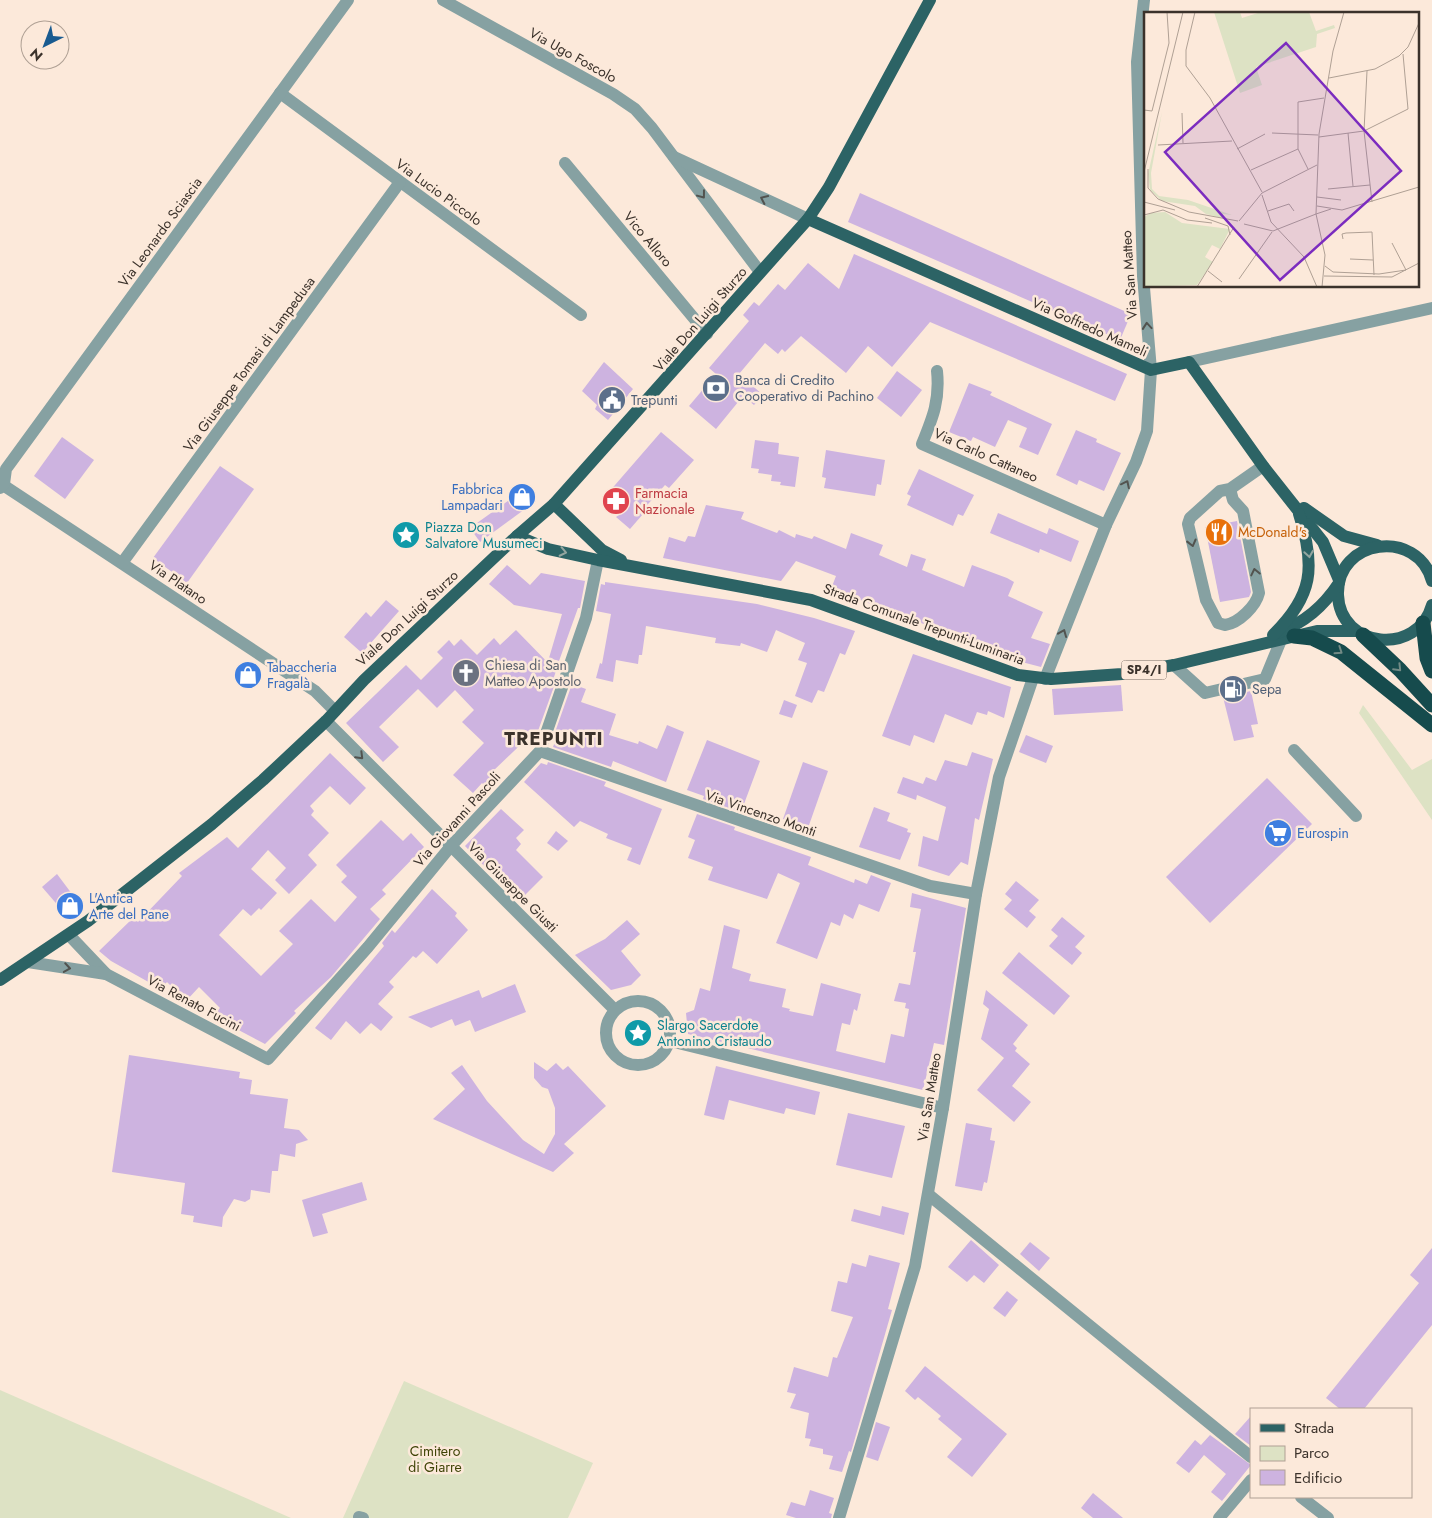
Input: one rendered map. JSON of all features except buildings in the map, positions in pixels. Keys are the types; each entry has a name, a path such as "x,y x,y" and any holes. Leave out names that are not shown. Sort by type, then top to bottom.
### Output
{"highway":[{"path":"1426,620 1427,658 1432,672"},
{"path":"1359,633 1389,659 1432,705"},
{"path":"1282,637 1312,638 1341,652 1432,724"}],"main road":[{"name":"Viale Don Luigi Sturzo","path":"0,980 69,935 212,824 326,721 364,680 517,536 554,504 808,219 930,0"},
{"name":"Via Goffredo Mameli","path":"808,219 1151,370 1189,362"},
{"path":"1189,362 1263,466 1323,542 1339,582 1338,596 1340,609 1359,633"},
{"path":"1283,491 1334,531 1360,542 1377,546"},
{"path":"554,504 602,550 627,564"},
{"path":"1282,637 1309,580 1309,554 1296,507"},
{"path":"517,536 548,549 627,564"},
{"path":"1282,637 1323,604 1339,582 1345,568 1353,558 1364,550 1389,545 1406,550 1428,567 1432,581"},
{"name":"Strada Comunale Trepunti-Luminaria","path":"627,564 811,600 1018,676 1039,678 1122,674 1174,665 1282,637"},
{"path":"1282,637 1316,631 1359,633 1375,640 1395,640 1413,632 1426,620 1432,605"}],"street":[{"name":"Via Leonardo Sciascia","path":"1,485 6,469 348,0"},
{"name":"Via Ugo Foscolo","path":"443,0 613,94 634,109 652,128 760,272"},
{"name":"Via San Matteo","path":"1144,0 1138,62 1139,172 1144,288"},
{"name":"Via Lucio Piccolo","path":"280,93 581,315"},
{"path":"673,156 808,219"},
{"name":"Vico Alloro","path":"565,163 707,334"},
{"name":"Via Giuseppe Tomasi di Lampedusa","path":"122,563 400,182"},
{"name":"Via San Matteo","path":"839,1518 915,1266 929,1195 976,894 998,778 1106,524 1136,462 1146,431 1151,370 1144,288"},
{"name":"Via Goffredo Mameli","path":"1189,362 1432,308"},
{"name":"Via Carlo Cattaneo","path":"937,371 939,390 936,407 922,444 1106,524"},
{"path":"1225,490 1243,511 1259,593 1257,599 1239,619 1225,625 1218,623 1206,600 1188,524 1190,518 1225,490 1263,466"},
{"name":"Via Platano","path":"1,485 315,691 335,711"},
{"name":"Via Giovanni Pascoli","path":"268,1060 368,947 451,846 540,751 586,618 598,560"},
{"path":"1174,665 1205,693 1265,679 1282,637"},
{"name":"Via Giuseppe Giusti","path":"326,721 615,1010"},
{"path":"1294,750 1356,816"},
{"name":"Via Vincenzo Monti","path":"540,751 930,886 976,894"},
{"name":"Via Renato Fucini","path":"69,935 106,974 268,1060"},
{"name":"Via Renato Fucini","path":"28,962 106,974"},
{"path":"647,1001 661,1010 670,1024 670,1041 662,1055 655,1061 639,1065 622,1061 610,1049 606,1033 610,1017 615,1010 630,1002 647,1001"},
{"path":"670,1041 943,1108"},
{"path":"929,1195 1250,1456"},
{"path":"1219,1518 1250,1481"},
{"path":"1302,1498 1328,1518"}],"green space":[{"path":"1363,705 1412,770 1432,759 1432,820 1359,713"},
{"name":"Cimitero di Giarre","path":"404,1381 593,1463 568,1518 343,1518"},
{"path":"0,1390 291,1518 0,1518"}],"place":[{"name":"Banca di Credito Cooperativo di Pachino","path":"716,388"},
{"name":"Trepunti","path":"612,400"},
{"name":"Fabbrica Lampadari","path":"522,497"},
{"name":"Farmacia Nazionale","path":"616,501"},
{"name":"McDonald's","path":"1219,532"},
{"name":"Piazza Don Salvatore Musumeci","path":"406,535"},
{"name":"Chiesa di San Matteo Apostolo","path":"466,673"},
{"name":"Tabaccheria Fragalà","path":"248,675"},
{"name":"Sepa","path":"1233,689"},
{"name":"Eurospin","path":"1278,833"},
{"name":"L'Antica Arte del Pane","path":"70,906"},
{"name":"Slargo Sacerdote Antonino Cristaudo","path":"638,1033"}],"district":[{"name":"TREPUNTI","path":"554,738"}]}
